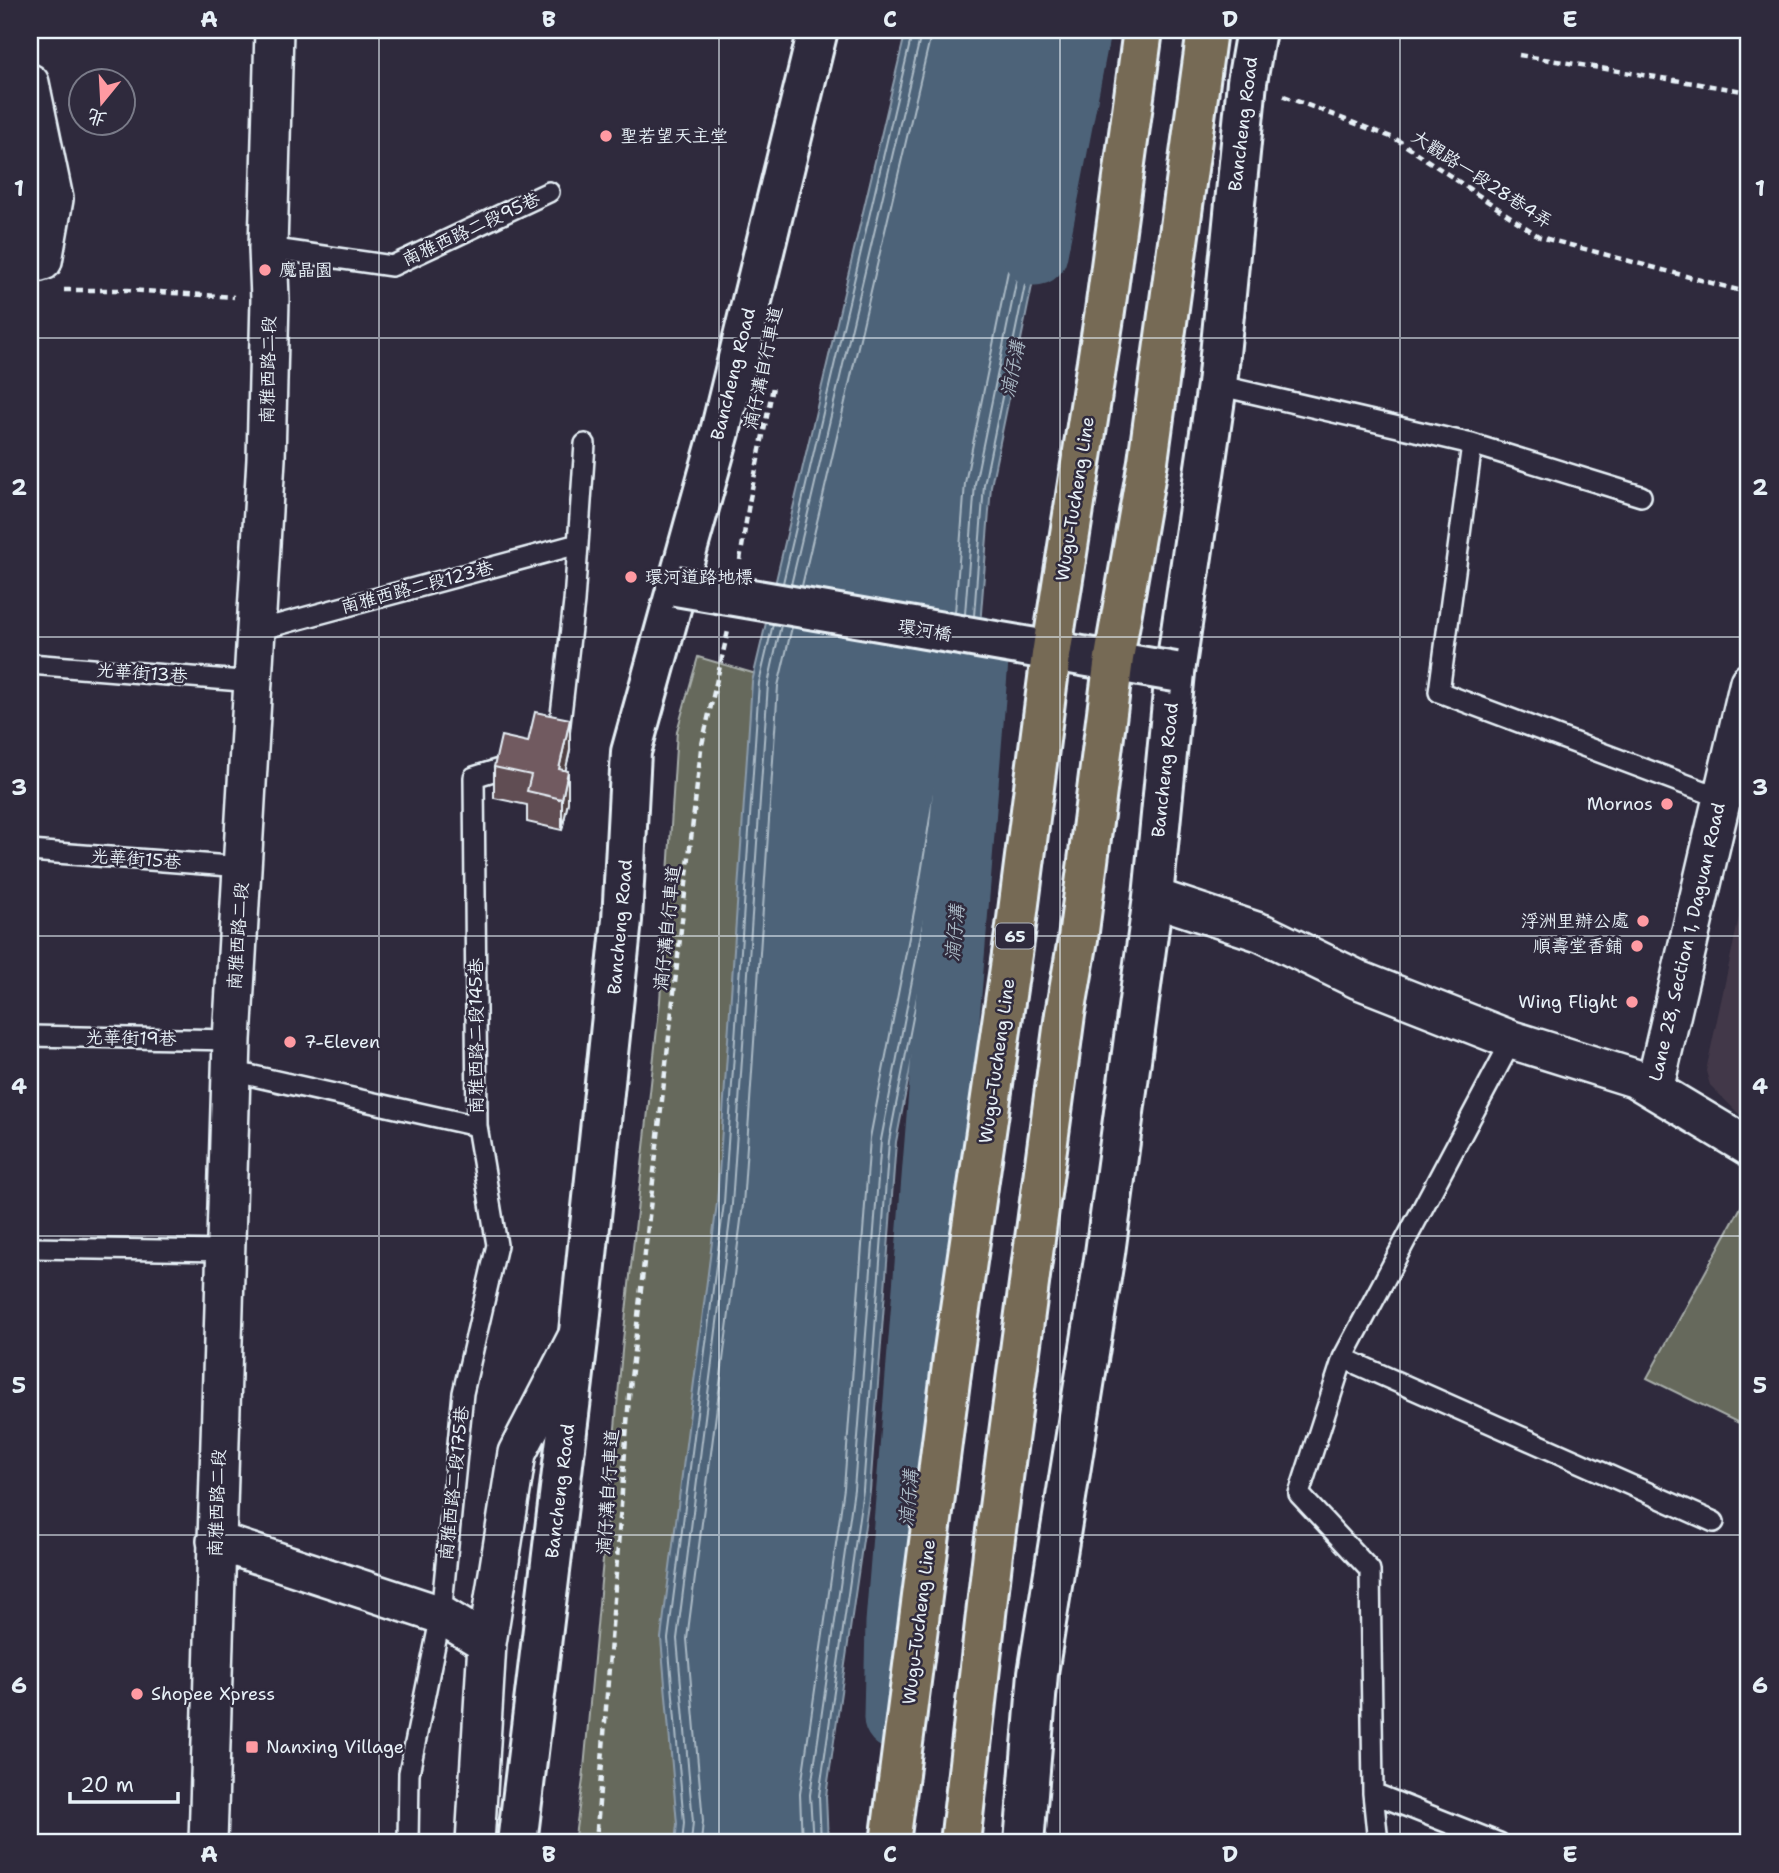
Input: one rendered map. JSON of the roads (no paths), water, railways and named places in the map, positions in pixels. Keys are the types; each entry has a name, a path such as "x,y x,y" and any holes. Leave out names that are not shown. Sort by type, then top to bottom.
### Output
{"highway":[{"name":"Wugu-Tucheng Line","path":"890,1843 954,1350 1016,927 1051,655 1105,311 1143,30"},
{"path":"960,1843 996,1527 1059,1055 1078,939 1114,658 1148,461 1207,30"}],"street":[{"name":"南雅西路二段","path":"208,1843 231,1056 266,460 274,30"},
{"name":"Bancheng Road","path":"517,1843 579,1332 622,920 631,752 720,432 818,30"},
{"name":"Bancheng Road","path":"1024,1843 1038,1674 1105,1253 1153,897 1175,672 1217,384 1247,82 1256,30"},
{"path":"30,83 54,199 43,261 33,264"},
{"name":"環河橋","path":"676,586 1175,672"},
{"name":"Lane 28, Section 1, Daguan Road","path":"1153,897 1262,933 1359,980 1512,1040 1634,1078 1654,1090 1749,682"},
{"path":"1654,1090 1749,1147"},
{"path":"475,1843 487,1643 517,1453 579,1332"},
{"path":"215,1541 441,1615 487,1643"}],"lane":[{"name":"南雅西路二段95巷","path":"268,248 392,266 549,192"},
{"path":"1217,384 1472,444 1641,496"},
{"path":"578,544 584,444"},
{"path":"1472,444 1439,692 1722,798"},
{"name":"南雅西路二段123巷","path":"256,631 578,544"},
{"name":"南雅西路二段145巷","path":"231,1056 477,1126 474,777 547,753 559,732 578,544"},
{"name":"光華街13巷","path":"30,664 254,682"},
{"name":"光華街15巷","path":"30,851 243,867"},
{"name":"光華街19巷","path":"30,1037 231,1056"},
{"path":"1378,1843 1373,1793 1370,1570 1299,1494 1343,1358 1512,1040"},
{"name":"南雅西路二段175巷","path":"408,1843 409,1773 441,1615 463,1392 497,1245 477,1126"},
{"path":"30,1248 225,1251"},
{"path":"1343,1358 1714,1522"},
{"path":"1373,1793 1499,1843"}],"water":[{"path":"906,30 1074,30 1035,271 991,486 973,715 945,891 896,1142 870,1491 826,1796 828,1843 675,1843 677,1824 661,1638 717,1203 752,682"}],"waterway":[{"name":"湳仔溝","path":"1035,253 1078,30"},
{"name":"湳仔溝","path":"896,1718 898,1623 977,648"}],"place":[{"name":"聖若望天主堂","path":"606,136"},
{"name":"魔晶園","path":"265,270"},
{"name":"環河道路地標","path":"631,577"},
{"name":"Mornos","path":"1667,804"},
{"name":"浮洲里辦公處","path":"1643,921"},
{"name":"順壽堂香鋪","path":"1637,946"},
{"name":"Wing Flight","path":"1632,1002"},
{"name":"7-Eleven","path":"290,1042"},
{"name":"Shopee Xpress","path":"137,1694"},
{"name":"Nanxing Village","path":"252,1747"}]}
